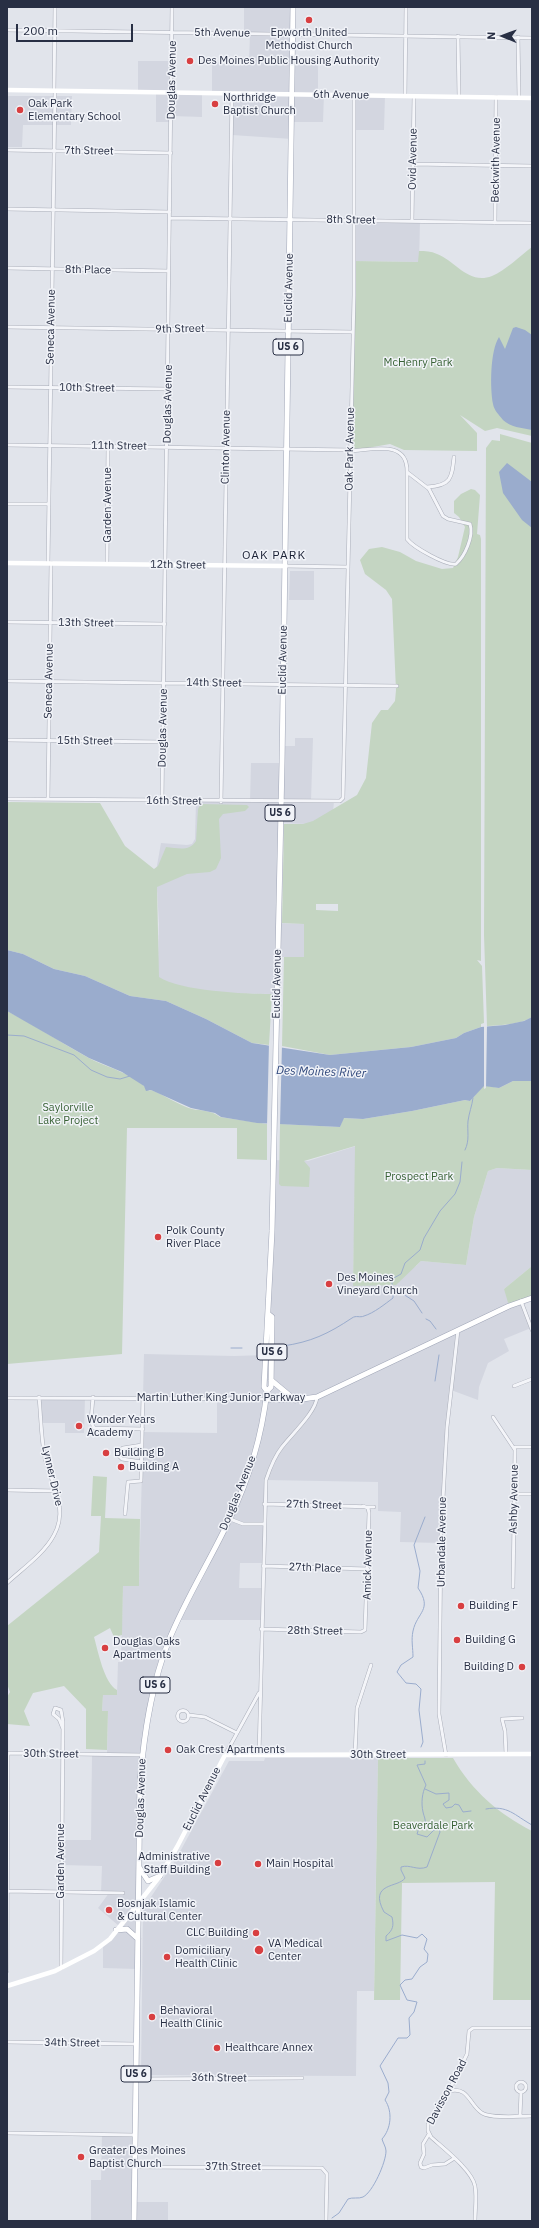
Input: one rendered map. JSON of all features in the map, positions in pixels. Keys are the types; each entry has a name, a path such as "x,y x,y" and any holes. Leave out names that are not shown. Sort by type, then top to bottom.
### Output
{"main road":[{"name":"Euclid Avenue","path":"267,1391 264,1387 266,1317 268,1314 276,1026 289,330 293,7"},
{"name":"6th Avenue","path":"7,90 532,98"},
{"name":"12th Street","path":"7,563 284,566"},
{"name":"Martin Luther King Junior Parkway","path":"266,1399 295,1400 317,1397 458,1330 521,1301 532,1298"},
{"name":"Euclid Avenue","path":"266,1399 267,1391 271,1387 272,1317 268,1314"},
{"path":"271,1380 295,1400"},
{"name":"Douglas Avenue","path":"134,2221 140,1782 144,1735 154,1688 170,1639 230,1519 256,1448 266,1399"},
{"name":"30th Street","path":"225,1755 532,1754"},
{"name":"Euclid Avenue","path":"7,1986 61,1968 103,1945 160,1876 225,1755"},
{"path":"139,1867 148,1881 160,1876"},
{"path":"116,1930 127,1929 138,1939"}],"street":[{"name":"Seneca Avenue","path":"48,799 50,622 49,504 55,7"},
{"name":"Douglas Avenue","path":"162,801 170,271 172,7"},
{"path":"405,96 406,7"},
{"name":"5th Avenue","path":"7,30 532,38"},
{"path":"458,36 459,97"},
{"path":"518,37 518,98"},
{"name":"Clinton Avenue","path":"221,802 232,93"},
{"name":"Oak Park Avenue","path":"340,801 343,794 353,332 352,220 354,95"},
{"name":"Ovid Avenue","path":"412,221 414,96"},
{"name":"Beckwith Avenue","path":"495,222 496,97"},
{"name":"7th Street","path":"7,150 171,153"},
{"path":"413,164 532,166"},
{"path":"7,209 170,212"},
{"name":"8th Street","path":"170,218 532,223"},
{"name":"8th Place","path":"7,268 170,271"},
{"name":"9th Street","path":"7,327 353,332"},
{"name":"10th Street","path":"7,387 168,389"},
{"name":"11th Street","path":"7,445 227,447 350,451 393,450 404,456 407,472"},
{"name":"Garden Avenue","path":"107,564 108,446"},
{"path":"427,487 440,486 448,481 451,476 454,457"},
{"path":"407,472 427,487 443,516 448,519 470,524 472,531 463,556 453,565 429,554 410,542 406,531 407,472"},
{"path":"7,504 49,504"},
{"name":"12th Street","path":"284,566 348,567"},
{"name":"13th Street","path":"7,622 165,624"},
{"name":"14th Street","path":"7,681 397,686"},
{"name":"15th Street","path":"7,740 163,742"},
{"name":"16th Street","path":"7,799 221,802 340,801"},
{"path":"521,1301 532,1330"},
{"name":"Urbandale Avenue","path":"446,1755 439,1707 441,1535 447,1427 458,1330"},
{"path":"514,1386 532,1379"},
{"name":"Lynner Drive","path":"7,1583 48,1543 59,1522 60,1511 57,1491 45,1459 39,1397"},
{"path":"93,1397 91,1421 94,1428 143,1429"},
{"path":"126,1514 128,1482 141,1481 143,1397"},
{"name":"Martin Luther King Junior Parkway","path":"7,1398 143,1397 266,1399"},
{"name":"Euclid Avenue","path":"258,1755 264,1504 266,1480 275,1459 311,1411 317,1397"},
{"path":"493,1417 515,1447 532,1447"},
{"path":"142,1445 122,1448 118,1451 118,1455 122,1459 142,1462"},
{"name":"Ashby Avenue","path":"513,1587 515,1447"},
{"path":"7,1490 57,1491"},
{"path":"514,1494 532,1494"},
{"name":"27th Street","path":"264,1504 374,1507"},
{"name":"Amick Avenue","path":"363,1506 368,1508 369,1513 367,1626"},
{"path":"230,1519 243,1524 264,1524"},
{"name":"27th Place","path":"263,1566 368,1569"},
{"name":"28th Street","path":"261,1629 361,1632 367,1626"},
{"path":"356,1755 357,1708 371,1665"},
{"name":"Euclid Avenue","path":"225,1755 260,1691"},
{"name":"Garden Avenue","path":"61,1968 63,1729 62,1712 59,1708 56,1708 53,1714 59,1720 63,1729"},
{"path":"189,1715 205,1717 237,1733"},
{"path":"506,1754 505,1731 502,1719 522,1718"},
{"path":"7,1971 8,1753"},
{"name":"30th Street","path":"8,1753 142,1755"},
{"path":"7,1891 123,1894"},
{"name":"Davisson Road","path":"453,2159 445,2164 432,2165 424,2168 421,2167 421,2160 424,2154 424,2144 429,2134 428,2124 449,2091 467,2054 468,2032 473,2028 532,2028"},
{"name":"34th Street","path":"7,2042 136,2044"},
{"name":"36th Street","path":"136,2079 302,2078"},
{"path":"449,2091 455,2089 464,2092 480,2112 488,2116 532,2116"},
{"path":"520,2116 521,2092"},
{"path":"7,2133 135,2135"},
{"name":"Davisson Road","path":"429,2134 473,2181 475,2193 475,2221"},
{"name":"37th Street","path":"135,2167 319,2168 325,2170 327,2174 326,2221"}],"shaded area":[{"path":"244,7 293,7 292,64 318,64 318,94 324,94 323,122 292,122 292,139 232,135 232,93 212,93 212,62 249,63 250,34 244,34"},
{"path":"138,61 172,61 172,92 202,93 202,117 172,116 172,122 156,122 156,92 138,92"},
{"path":"354,95 385,95 384,130 354,130"},
{"path":"7,96 72,96 71,125 23,125 22,147 7,147"},
{"path":"352,221 420,221 419,262 354,261"},
{"path":"290,571 314,571 314,600 289,600"},
{"path":"295,738 313,738 311,801 334,801 332,825 280,823 278,923 304,924 304,957 277,957 276,994 157,993 159,924 156,871 161,843 192,844 195,839 196,801 250,802 251,763 282,763 282,746 295,746"},
{"path":"356,1146 353,1286 416,1266 421,1261 466,1265 474,1217 488,1171 497,1168 532,1170 532,1266 504,1289 521,1301 531,1328 504,1339 509,1351 488,1363 479,1387 478,1400 451,1390 441,1543 400,1542 401,1512 378,1511 378,1482 266,1480 263,1563 240,1563 239,1588 262,1588 262,1620 179,1620 154,1688 140,1782 137,1969 103,1968 103,1945 119,1926 98,1908 109,1893 101,1893 102,1866 61,1865 61,1840 91,1840 92,1755 107,1754 108,1711 102,1711 103,1695 117,1695 118,1662 121,1662 123,1586 139,1585 143,1432 217,1433 217,1398 143,1397 144,1354 234,1356 266,1355 273,1160 308,1161"},
{"path":"39,1397 85,1397 84,1433 65,1433 65,1423 42,1423"},
{"name":"VA Medical Center","path":"265,1758 378,1758 374,1991 357,1991 356,2076 141,2075 143,1909 175,1861 229,1761 264,1761"},
{"path":"102,2134 135,2135 134,2202 168,2202 168,2221 91,2221 91,2180 101,2180"}],"green space":[{"name":"McHenry Park","path":"532,247 532,436 497,428 485,431 460,415 477,433 477,451 404,450 390,444 350,451 354,261 418,262 419,251 428,251 444,257 469,275 484,278 492,276 513,263"},
{"path":"500,434 532,443 532,1017 516,1023 487,1026 484,935 486,448 492,440 500,441"},
{"path":"471,489 475,490 480,495 477,534 480,535 481,539 481,961 477,960 482,966 484,1023 481,1024 481,1027 464,1033 456,1038 411,1047 330,1055 282,1046 284,957 304,957 304,924 282,923 284,824 303,824 313,821 357,795 366,778 372,723 381,710 388,710 395,701 396,690 392,599 386,590 365,574 360,560 369,549 382,547 400,552 416,561 442,569 453,568 458,557 465,527 459,517 454,513 454,501 461,494","holes":["316,904 338,904 338,911 316,910"]},
{"path":"7,802 100,803 125,846 154,869 158,866 166,847 187,848 196,841 198,809 201,804 247,805 249,807 245,811 223,814 219,819 221,858 216,869 210,872 187,874 157,887 159,977 169,982 197,989 272,994 269,1045 252,1043 206,1019 166,1001 130,996 85,976 54,969 23,954 7,950"},
{"name":"Saylorville Lake Project","path":"7,1011 87,1057 128,1075 149,1091 151,1090 156,1092 192,1109 210,1112 220,1117 267,1124 267,1160 237,1159 237,1128 127,1128 122,1354 7,1364"},
{"name":"Prospect Park","path":"513,1081 532,1081 532,1170 497,1168 488,1171 474,1217 466,1265 421,1261 396,1285 353,1286 355,1146 304,1161 310,1168 309,1187 281,1186 279,1184 280,1124 340,1127 343,1118 363,1119 465,1100 470,1101 484,1085 499,1088"},
{"path":"532,1266 532,1298 509,1306 504,1289"},
{"path":"93,1476 107,1477 105,1518 140,1519 139,1586 123,1586 122,1635 114,1637 110,1628 94,1637 108,1681 117,1690 117,1695 103,1695 102,1711 108,1711 107,1750 86,1749 86,1709 64,1686 33,1693 24,1711 30,1726 7,1724 7,1697 10,1692 7,1684 7,1626 99,1552 101,1516 91,1516"},
{"name":"Beaverdale Park","path":"378,1758 453,1758 460,1770 487,1800 508,1817 532,1831 532,2000 493,2000 495,1882 402,1883 400,2000 374,2000"}],"water":[{"path":"516,327 525,330 532,335 532,430 516,427 503,420 494,408 493,404 491,389 492,360 496,343 499,337 505,349 513,328"},
{"path":"507,463 532,482 532,528 522,520 503,493 499,472"},
{"name":"Des Moines River","path":"7,950 23,954 54,969 85,976 130,996 166,1001 206,1019 252,1043 330,1055 411,1047 456,1038 464,1033 481,1027 505,1025 524,1021 532,1017 532,1081 513,1081 499,1088 484,1086 470,1101 465,1100 363,1119 344,1118 340,1127 257,1123 221,1117 215,1113 191,1108 151,1090 146,1091 144,1086 122,1072 89,1058 7,1011"}],"pier":[{"path":"487,1024 486,1088 484,1089 484,1025"},
{"path":"269,1043 282,1044 280,1126 267,1126"}],"waterway":[{"path":"7,1035 24,1036 74,1055 91,1070 107,1077 120,1079 130,1076"},
{"path":"465,1150 468,1139 468,1121 473,1098"},
{"path":"422,1313 414,1301 392,1287 392,1279 401,1274 405,1263 420,1250 424,1238 440,1211 455,1194 460,1182 462,1162"},
{"path":"283,1346 311,1340 335,1329 354,1317 362,1317 372,1313 393,1298 393,1288"},
{"path":"426,1319 430,1321 436,1329"},
{"path":"231,1348 242,1348"},
{"path":"435,1381 439,1355"},
{"path":"421,1747 423,1742 419,1710 421,1689 416,1684 406,1683 397,1672 401,1665 413,1657 413,1631 424,1606 424,1601 418,1588 420,1571 414,1545 425,1517"},
{"path":"332,2218 339,2213 348,2199 361,2198 367,2194 375,2183 381,2169 386,2151 382,2139 389,2125 390,2115 388,2105 385,2100 389,2092 388,2083 380,2066 398,2038 407,2038 410,2035 409,2018 414,2012 417,2002 407,2000 400,1985 405,1980 412,1979 420,1967 427,1962 428,1954 424,1949 427,1939 422,1934 417,1938 402,1935 386,1941 386,1936 392,1928 393,1920 392,1917 384,1912 380,1902 380,1895 382,1891 405,1878 401,1867 427,1867 440,1832 439,1829 434,1830 427,1837 417,1834 420,1825 425,1824 422,1802 426,1785 417,1765 425,1764 425,1761"},
{"path":"425,1789 436,1794 449,1793 449,1800 443,1804 446,1808 452,1807 455,1804 459,1805 463,1812 471,1811"},
{"path":"486,1809 500,1808 515,1814 532,1825"}],"place":[{"name":"Epworth United Methodist Church","path":"309,20"},
{"name":"Des Moines Public Housing Authority","path":"190,61"},
{"name":"Northridge Baptist Church","path":"215,104"},
{"name":"Oak Park Elementary School","path":"20,110"},
{"name":"Polk County River Place","path":"158,1237"},
{"name":"Des Moines Vineyard Church","path":"329,1284"},
{"name":"Wonder Years Academy","path":"79,1426"},
{"name":"Building B","path":"106,1453"},
{"name":"Building A","path":"121,1467"},
{"name":"Building F","path":"461,1606"},
{"name":"Building G","path":"457,1640"},
{"name":"Douglas Oaks Apartments","path":"105,1648"},
{"name":"Building D","path":"522,1667"},
{"name":"Oak Crest Apartments","path":"168,1750"},
{"name":"Administrative Staff Building","path":"218,1863"},
{"name":"Main Hospital","path":"258,1864"},
{"name":"Bosnjak Islamic & Cultural Center","path":"109,1910"},
{"name":"CLC Building","path":"256,1933"},
{"name":"VA Medical Center","path":"259,1950"},
{"name":"Domiciliary Health Clinic","path":"167,1957"},
{"name":"Behavioral Health Clinic","path":"152,2017"},
{"name":"Healthcare Annex","path":"217,2048"},
{"name":"Greater Des Moines Baptist Church","path":"81,2157"}],"district":[{"name":"OAK PARK","path":"274,556"}]}
